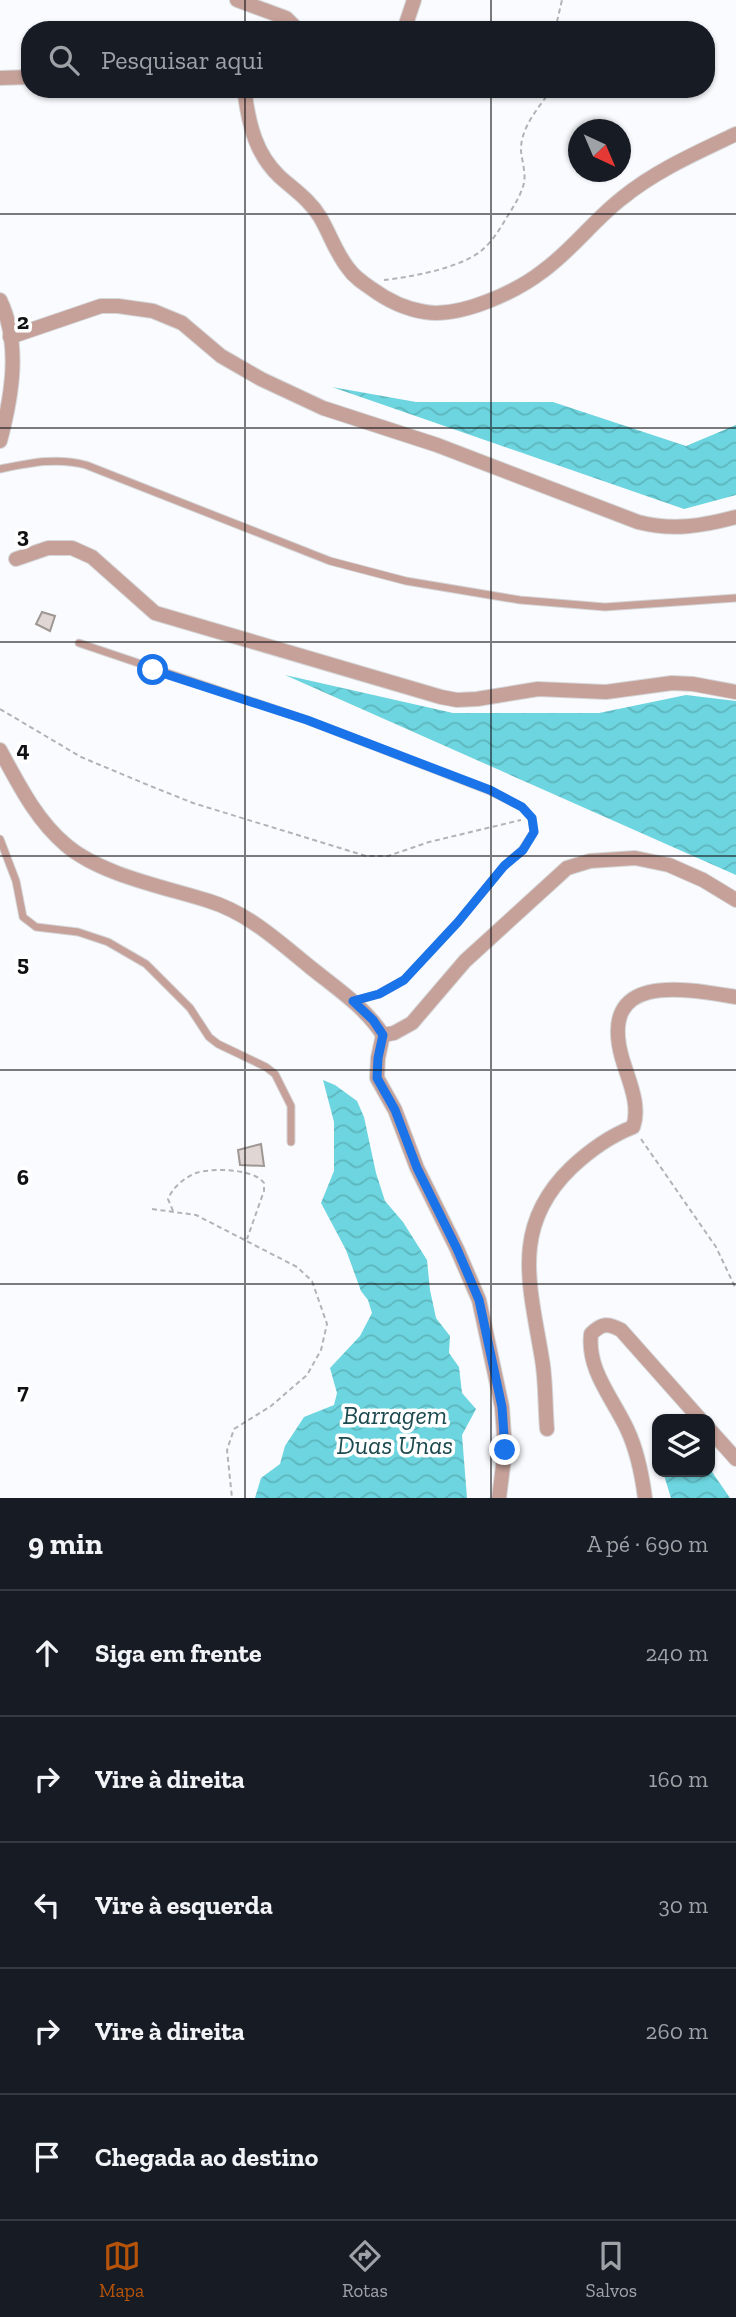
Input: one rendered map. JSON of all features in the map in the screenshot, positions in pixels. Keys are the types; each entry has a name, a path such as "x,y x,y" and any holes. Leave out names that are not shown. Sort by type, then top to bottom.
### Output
{"street":[{"path":"237,0 289,21"},
{"path":"407,21 414,0"},
{"path":"0,78 21,77"},
{"path":"246,98 251,127 261,153 279,176 314,207 349,270 380,296 401,306 426,313 475,305 518,288 572,248 620,200 653,175 736,134"},
{"path":"0,300 10,337 12,377 0,441"},
{"path":"10,337 101,306 153,311 182,323 221,356 261,379 323,408 437,445 638,522 673,528 703,526 736,517"},
{"path":"16,559 48,548 72,548 92,557 155,614 457,700 538,690 606,692 672,683 736,692"},
{"path":"0,750 24,794 51,831 67,846 117,872 210,901 244,916 353,1001 373,1020 383,1035 377,1078 395,1110 417,1168 479,1300 502,1407 505,1450 499,1498"},
{"path":"383,1035 394,1033 412,1023 465,961 567,868 590,861 635,858 669,865 703,880 736,900"},
{"path":"547,1429 543,1362 532,1306 528,1260 532,1224 541,1204 560,1179 602,1143 633,1126 636,1118 635,1104 621,1054 619,1035 618,1020 624,1006 638,995 658,990 736,997"},
{"path":"645,1498 642,1477 628,1431 592,1364 590,1334 599,1326 609,1324 621,1330 696,1414"},
{"path":"715,1436 736,1459"}],"lane":[{"path":"0,469 34,462 69,460 330,561 448,589 520,600 606,607 736,598"},
{"path":"79,643 307,720 490,790 522,807 532,818 534,832 523,850 504,866 458,922 404,980 379,994 353,1001"},
{"path":"0,839 16,881 23,918 36,927 78,932 108,942 156,972 190,1009 208,1037 275,1074 291,1106 291,1142"}],"path":[{"path":"557,21 562,0"},
{"path":"382,280 444,267 480,252 489,243 514,207 521,191 525,179 521,147 525,131 545,98"},
{"path":"0,709 81,757 148,785 193,803 366,856 388,856 478,829 532,818"},
{"path":"633,1126 716,1247 736,1289"},
{"path":"173,1210 168,1199 172,1191 181,1182 199,1172 254,1174 264,1183 264,1191 246,1240"},
{"path":"152,1209 196,1214 298,1266 312,1281 327,1324 321,1350 307,1375 271,1406 234,1429 227,1450 232,1498"}],"water":[{"path":"332,387 416,402 553,402 686,446 736,425 736,495 684,509"},
{"path":"285,675 453,713 599,713 686,695 736,701 736,875"},
{"name":"Barragem Duas Unas","path":"323,1080 357,1101 364,1117 385,1201 403,1222 427,1260 436,1318 450,1336 449,1353 459,1367 462,1393 476,1409 462,1435 467,1498 255,1498 261,1478 280,1464 285,1446 304,1417 334,1405 337,1393 330,1368 360,1336 372,1313 346,1250 321,1203 334,1171 334,1122"},
{"path":"715,1476 730,1498 671,1498 665,1477"}],"building":[{"path":"42,612 55,616 50,631 36,624"},
{"path":"261,1144 264,1166 240,1165 238,1150"}],"route":[{"path":"153,670 307,720 490,790 522,807 532,818 534,832 523,850 504,866 458,922 404,980 379,994 353,1001 373,1020 383,1035 377,1078 395,1110 417,1168 479,1300 502,1407 505,1450"}]}
